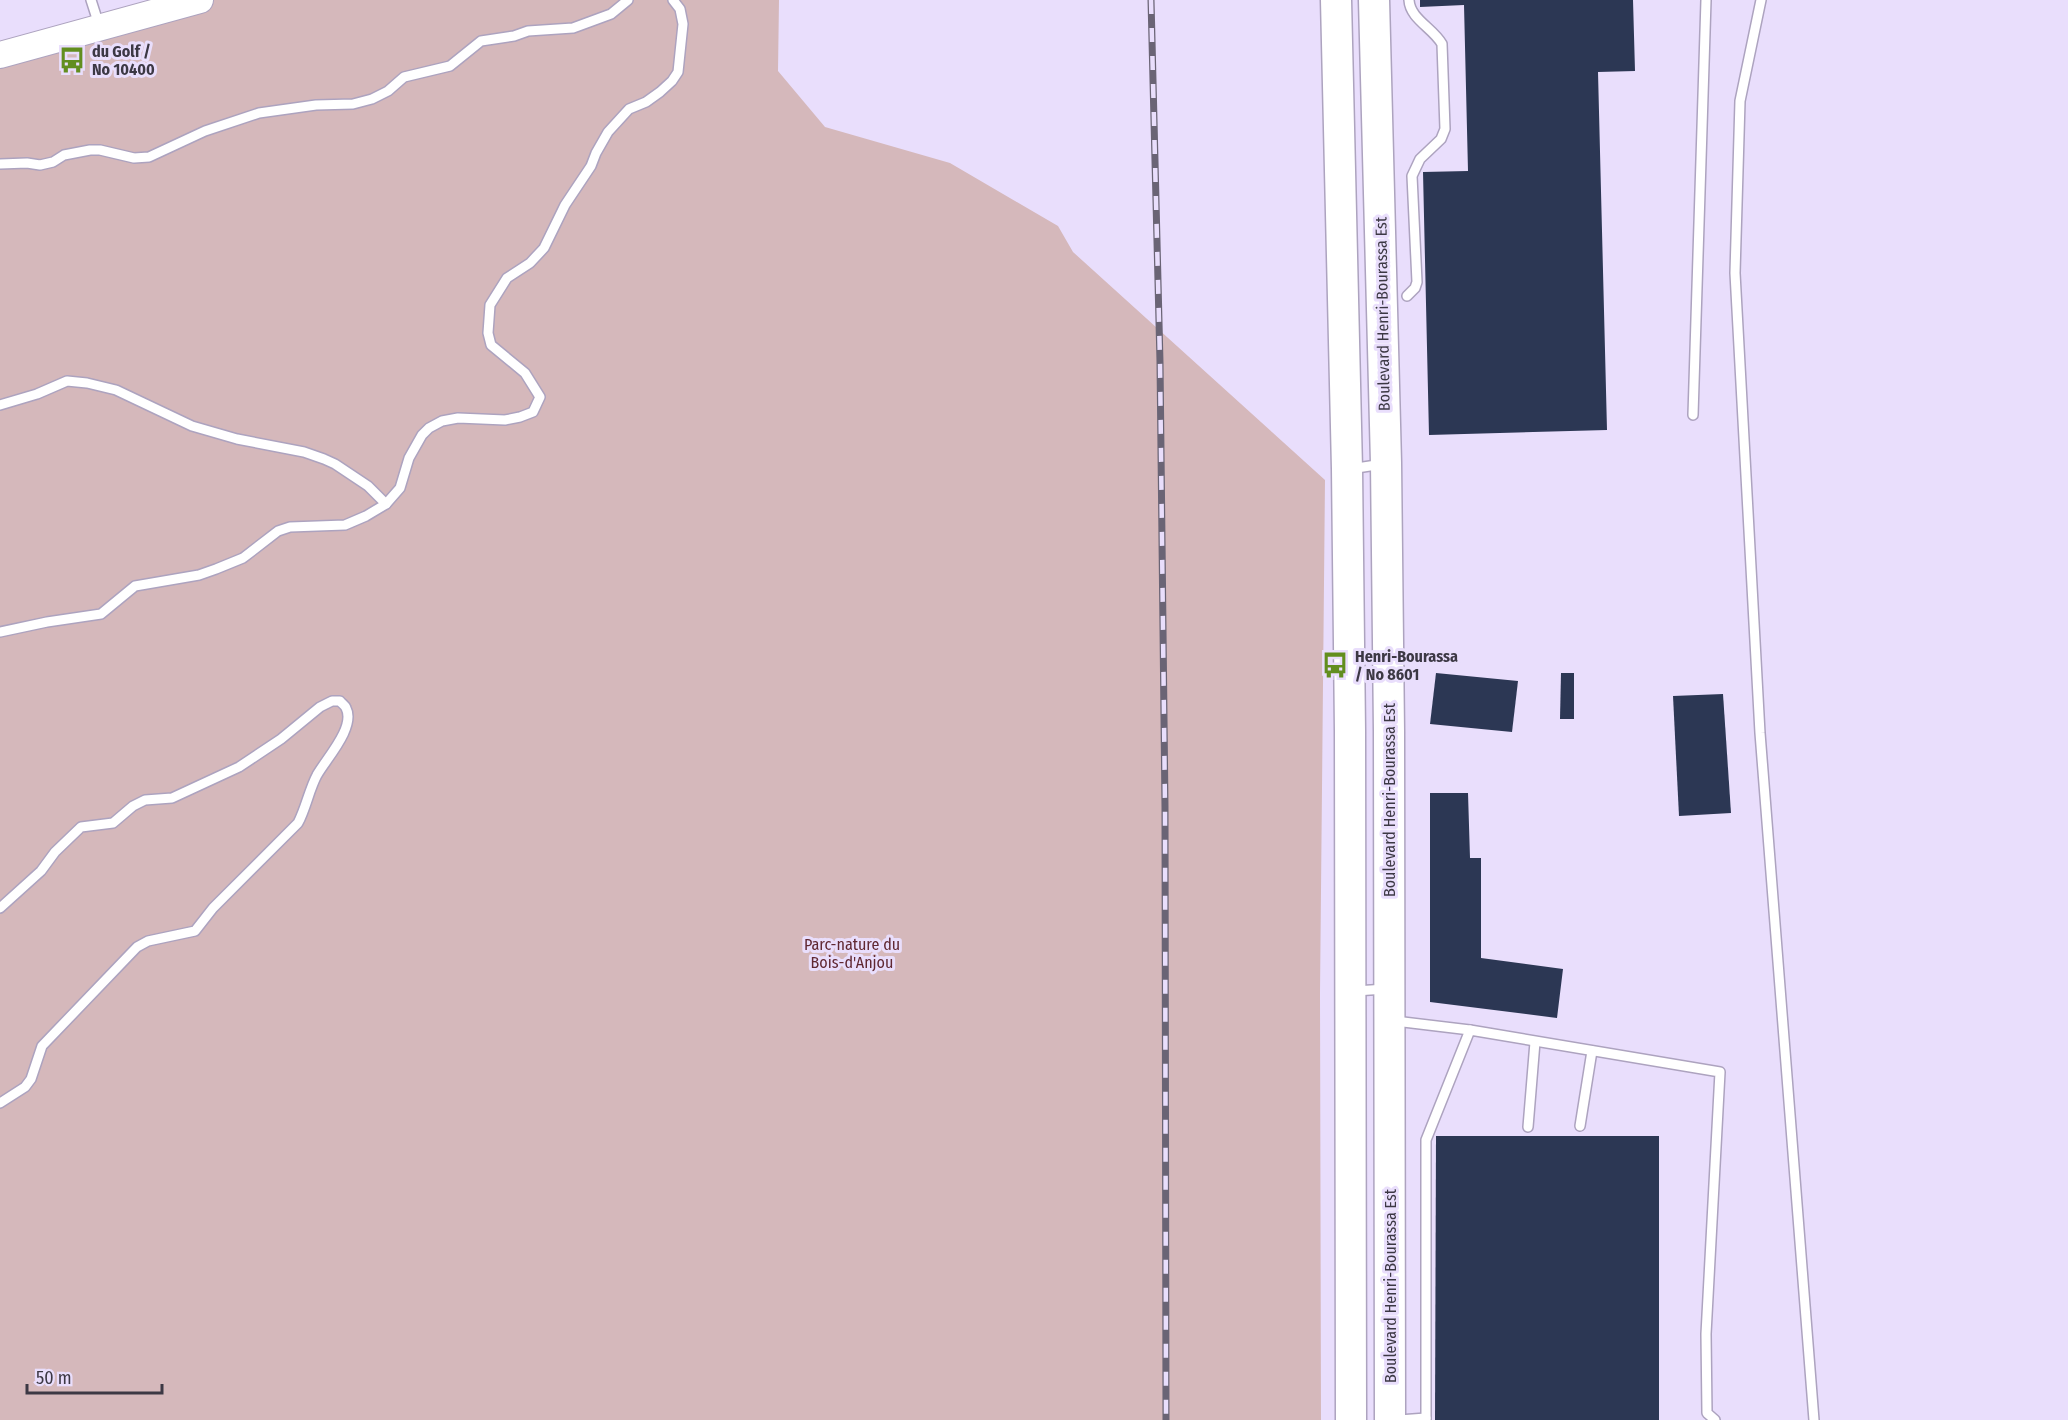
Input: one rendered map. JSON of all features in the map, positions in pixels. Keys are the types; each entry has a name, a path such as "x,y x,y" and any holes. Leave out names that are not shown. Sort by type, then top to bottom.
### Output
{"main road":[{"path":"1336,0 1347,469 1350,731 1351,1420"},
{"name":"Boulevard Henri-Bourassa Est","path":"1374,0 1386,464 1390,988 1390,1420"}],"street":[{"path":"0,55 99,28 134,13 200,0"}],"lane":[{"path":"91,0 99,28"},
{"path":"0,164 40,165 53,162 64,155 90,150 134,158 148,158 205,131 259,112 316,105 353,104 372,99 388,91 404,77 450,66 481,41 514,36 528,31 573,28 611,14 628,0"},
{"path":"0,632 101,614 135,586 199,575 243,558 278,531 290,527 345,525 386,504 400,488 409,458 422,435 429,428 442,421 458,418 505,420 533,412 540,397 534,385 525,373 491,345 488,333 490,305 507,278 530,263 544,248 565,205 591,166 608,132 629,109 646,102 660,92 678,72 683,24 680,9 673,0"},
{"path":"1407,296 1415,288 1417,282 1412,176 1420,159 1441,139 1445,129 1442,44 1437,36 1412,12 1409,0"},
{"path":"1693,415 1706,0"},
{"path":"1761,0 1740,101 1735,273 1760,733 1814,1420"},
{"path":"0,405 37,394 67,381 116,390 142,405 199,429 304,452 324,459 368,486 386,504"},
{"path":"1347,469 1386,464"},
{"path":"0,909 41,871 55,852 81,827 113,824 133,806 146,800 172,798 239,767 281,739 320,706 332,701 340,701 347,709 348,720 343,736 317,777 298,823 213,908 195,931 148,941 137,947 42,1046 31,1079 25,1087 0,1103"},
{"path":"1350,991 1390,988"},
{"path":"1390,1021 1470,1030 1720,1072 1706,1334 1707,1413 1715,1420"},
{"path":"1399,1420 1426,1419 1426,1140 1470,1030"},
{"path":"1528,1127 1535,1042"},
{"path":"1580,1126 1592,1051"}],"green space":[{"name":"Parc-nature du Bois-d'Anjou","path":"203,0 779,0 778,71 825,127 950,163 1058,226 1073,252 1325,480 1320,994 1321,1420 0,1420 0,56"}],"building":[{"path":"1420,0 1633,0 1635,71 1598,72 1607,430 1429,435 1423,172 1468,171 1464,5 1420,7"},
{"path":"1436,673 1518,681 1512,732 1430,724"},
{"path":"1561,673 1574,673 1574,719 1560,719"},
{"path":"1723,694 1731,813 1679,816 1673,696"},
{"path":"1430,793 1468,793 1470,858 1481,858 1481,958 1563,969 1557,1018 1430,1002"},
{"path":"1436,1136 1659,1136 1659,1420 1435,1420"}],"railway":[{"path":"1151,0 1160,362 1165,807 1166,1420"}],"place":[{"name":"du Golf / No 10400","path":"72,60"},
{"name":"Henri-Bourassa / No 8601","path":"1335,665"}]}
